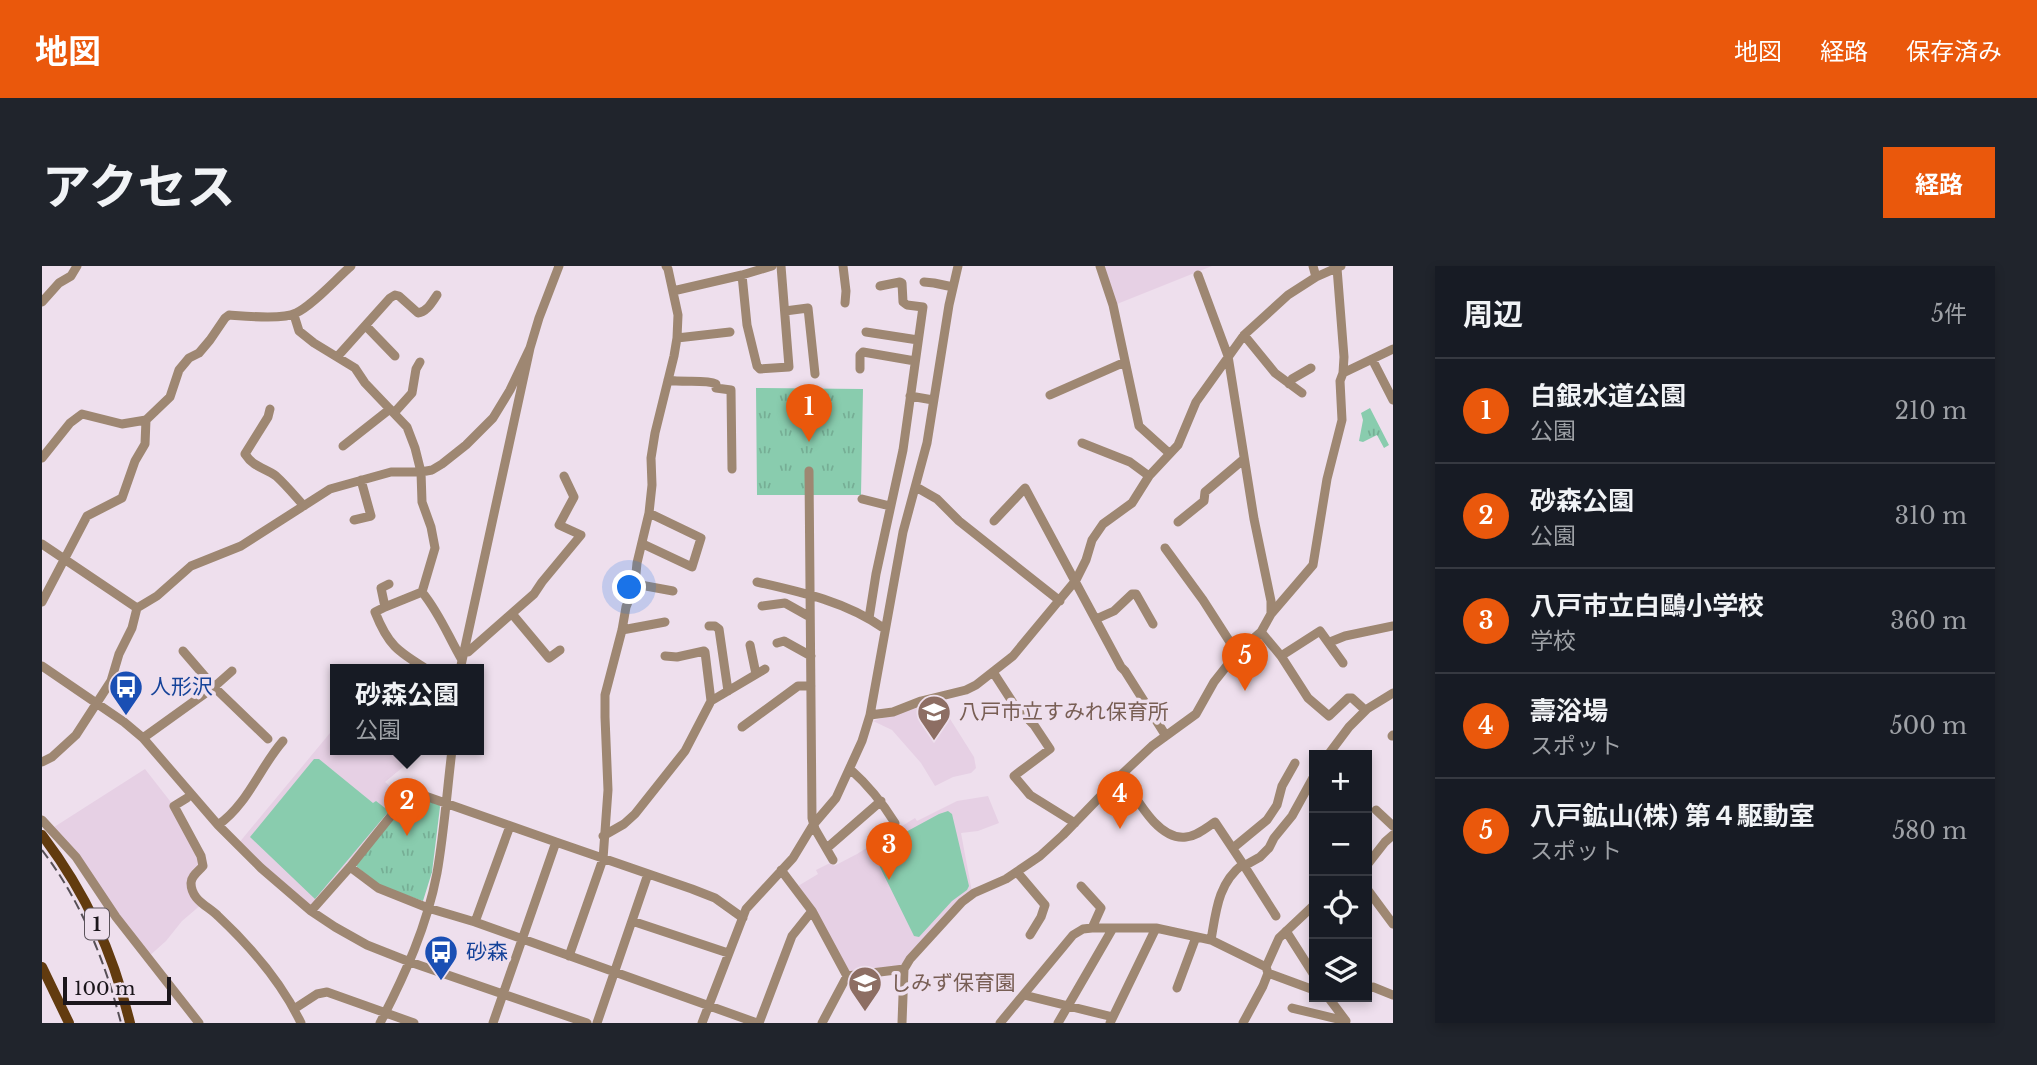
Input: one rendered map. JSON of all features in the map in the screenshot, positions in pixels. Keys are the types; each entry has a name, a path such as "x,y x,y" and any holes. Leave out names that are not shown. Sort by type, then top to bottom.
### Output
{"main road":[{"name":"1","path":"42,835 74,880 104,938 130,1023"},
{"path":"42,967 69,1023"}],"street":[{"path":"42,302 59,283 71,276 77,266"},
{"path":"42,458 70,423 82,414 122,424 146,420 170,397 179,370 189,358 199,353 229,315 294,315 351,266"},
{"path":"462,661 530,348 559,266"},
{"path":"569,956 603,859 608,790 604,705 643,544 649,513 651,458 655,433 677,338 678,315 666,266"},
{"path":"673,291 772,266"},
{"path":"742,275 747,326 760,369 789,368 781,266"},
{"path":"843,266 845,303"},
{"path":"702,1023 746,909 793,858 813,825 836,798 870,715 903,532 927,443 958,266"},
{"path":"1100,266 1113,305 1139,426 1169,453"},
{"path":"1312,266 1316,277"},
{"path":"870,715 892,712 921,701 955,694 976,685 1022,646 1076,580 1092,540 1103,524 1132,503 1149,476 1178,445 1196,402 1244,335 1288,295 1316,277 1339,267 1342,420 1327,479 1313,565 1271,614 1261,632 1237,653 1214,682 1196,715 1166,736 1121,775 1040,856 1006,879 974,893 962,902 910,959 904,969 902,1023"},
{"path":"1198,275 1228,356 1254,519 1271,601 1271,614"},
{"path":"869,618 902,450 923,307 903,302 900,282 880,286"},
{"path":"924,282 953,287"},
{"path":"337,357 390,298 399,296 420,313 424,312 437,295"},
{"path":"785,311 808,308 815,373"},
{"path":"294,315 299,331 355,369 407,426 421,472 422,502 435,548 422,592"},
{"path":"366,326 395,356"},
{"path":"677,338 730,332"},
{"path":"866,332 918,340"},
{"path":"1244,335 1275,373 1301,393"},
{"path":"42,762 71,740 111,681 137,608 157,596 191,566 241,546 330,489 391,472 432,470 442,464 493,418 530,348"},
{"path":"1343,373 1393,349"},
{"path":"860,369 860,355 863,352 915,360"},
{"path":"1373,359 1393,400"},
{"path":"343,446 392,412 412,393 416,369 420,362"},
{"path":"1050,395 1125,362"},
{"path":"1289,384 1292,379 1311,368"},
{"path":"668,380 690,383 711,381 716,384 716,388 731,390 732,469"},
{"path":"911,396 933,400"},
{"path":"270,410 245,454 264,471 274,474 304,506"},
{"path":"42,602 87,516 122,498 135,461 145,444 146,420"},
{"path":"1082,443 1130,462 1149,476"},
{"path":"1178,522 1204,501 1205,492 1244,458"},
{"path":"809,471 812,818 813,825 833,860"},
{"path":"462,661 468,652 534,594 581,535 559,525 574,497 564,476"},
{"path":"354,520 371,516 361,480"},
{"path":"916,487 937,499 959,521 1060,601"},
{"path":"994,521 1025,488 1121,667 1166,736"},
{"path":"862,499 890,506"},
{"path":"643,544 692,568 701,538 649,513"},
{"path":"42,544 137,608"},
{"path":"1165,548 1237,653"},
{"path":"757,582 828,599 869,618 885,629"},
{"path":"386,607 381,588 390,584"},
{"path":"635,584 673,592"},
{"path":"422,592 444,624 462,661"},
{"path":"419,664 391,645 375,612 422,592"},
{"path":"1096,619 1114,611 1132,594 1136,594 1153,624"},
{"path":"762,606 785,603 810,617"},
{"path":"513,615 549,658 560,650"},
{"path":"622,630 665,622"},
{"path":"709,625 719,629 728,691"},
{"path":"1330,642 1345,636 1393,626"},
{"path":"1261,632 1281,656 1308,698 1329,716 1348,698 1367,709"},
{"path":"1281,656 1317,632 1323,633 1343,663"},
{"path":"777,643 784,640 811,656"},
{"path":"603,836 635,814 685,751 711,701 761,671 750,645"},
{"path":"183,651 214,687 268,739"},
{"path":"665,656 677,657 704,651 711,701"},
{"path":"42,666 124,722 142,738 218,825 261,868 311,911 367,945 587,1023"},
{"path":"142,738 232,671"},
{"path":"993,673 1015,706 1034,725 1050,749 1014,776 1030,795 1074,823"},
{"path":"742,727 799,686 811,686"},
{"path":"1332,750 1367,709 1393,693"},
{"path":"218,825 226,820 248,792 283,741"},
{"path":"380,1023 410,962 428,908 437,873 451,755"},
{"path":"1233,848 1267,820 1277,805 1282,786 1295,763"},
{"path":"850,769 869,786 895,823"},
{"path":"1121,775 1160,829 1176,837 1198,834 1216,822 1276,916"},
{"path":"1211,940 1218,896 1229,878 1269,848 1292,816 1309,785"},
{"path":"311,911 411,791 715,898 743,918"},
{"path":"187,798 174,806 201,856 203,866 193,876 191,883 196,898 243,942 287,996 301,1023"},
{"path":"827,848 881,801"},
{"path":"1376,810 1393,826"},
{"path":"42,820 76,858 116,917 199,1023"},
{"path":"475,922 510,826"},
{"path":"1372,858 1393,835"},
{"path":"494,1023 556,842"},
{"path":"1372,851 1375,854"},
{"path":"350,867 378,888 428,908 475,922 758,1023 792,936 813,911"},
{"path":"781,870 813,911 846,976"},
{"path":"1017,872 1045,905 1030,935"},
{"path":"597,1023 648,874"},
{"path":"1081,886 1101,908 1092,928"},
{"path":"1372,896 1393,924"},
{"path":"1243,1023 1258,996 1279,938 1309,909"},
{"path":"632,920 728,953"},
{"path":"1058,1023 1113,928"},
{"path":"1024,995 1068,1005 1112,1020 1156,928"},
{"path":"1000,1023 1073,935 1083,929 1156,928 1211,940 1267,970 1309,988"},
{"path":"1286,930 1309,967"},
{"path":"1177,988 1196,937"},
{"path":"846,976 904,969"},
{"path":"822,1023 846,976"},
{"path":"1372,987 1393,995"},
{"path":"294,1009 317,994 327,992 414,1023"},
{"path":"1332,1002 1346,1022"},
{"path":"1292,1008 1346,1022"}],"shaded area":[{"path":"1103,266 1212,266 1117,304"},
{"name":"八戸市立すみれ保育所","path":"936,701 940,703 974,757 976,768 971,773 953,777 935,786 921,763 892,730 873,721"},
{"path":"330,733 330,755 405,755 409,762 385,782 406,799 311,911 238,844"},
{"path":"145,769 177,810 203,866 191,883 202,904 147,958 51,829"},
{"path":"988,796 999,823 978,831 961,833 972,892 899,967 850,972 798,886 818,874 816,870 832,862 834,866 857,854 915,818 917,821 957,801"}],"green space":[{"path":"756,388 863,389 861,495 757,495"},
{"path":"1370,408 1389,445 1384,448 1377,435 1363,442 1359,441 1363,420 1361,413"},
{"path":"314,759 319,759 373,803 376,801 389,811 315,899 250,837"},
{"path":"410,796 439,803 440,807 432,872 423,901 380,886 355,865"},
{"path":"948,811 952,814 969,886 919,937 914,936 877,861 888,854 891,840"}],"railway":[{"path":"42,850 69,890 90,932 121,1023"}],"place":[{"name":"白銀水道公園","path":"809,442"},
{"name":"八戸鉱山(株) 第４駆動室","path":"1245,691"},
{"name":"人形沢","path":"126,717"},
{"name":"八戸市立すみれ保育所","path":"934,742"},
{"name":"壽浴場","path":"1120,829"},
{"name":"砂森公園","path":"407,836"},
{"name":"八戸市立白鷗小学校","path":"889,880"},
{"name":"砂森","path":"441,982"},
{"name":"しみず保育園","path":"865,1013"}]}
